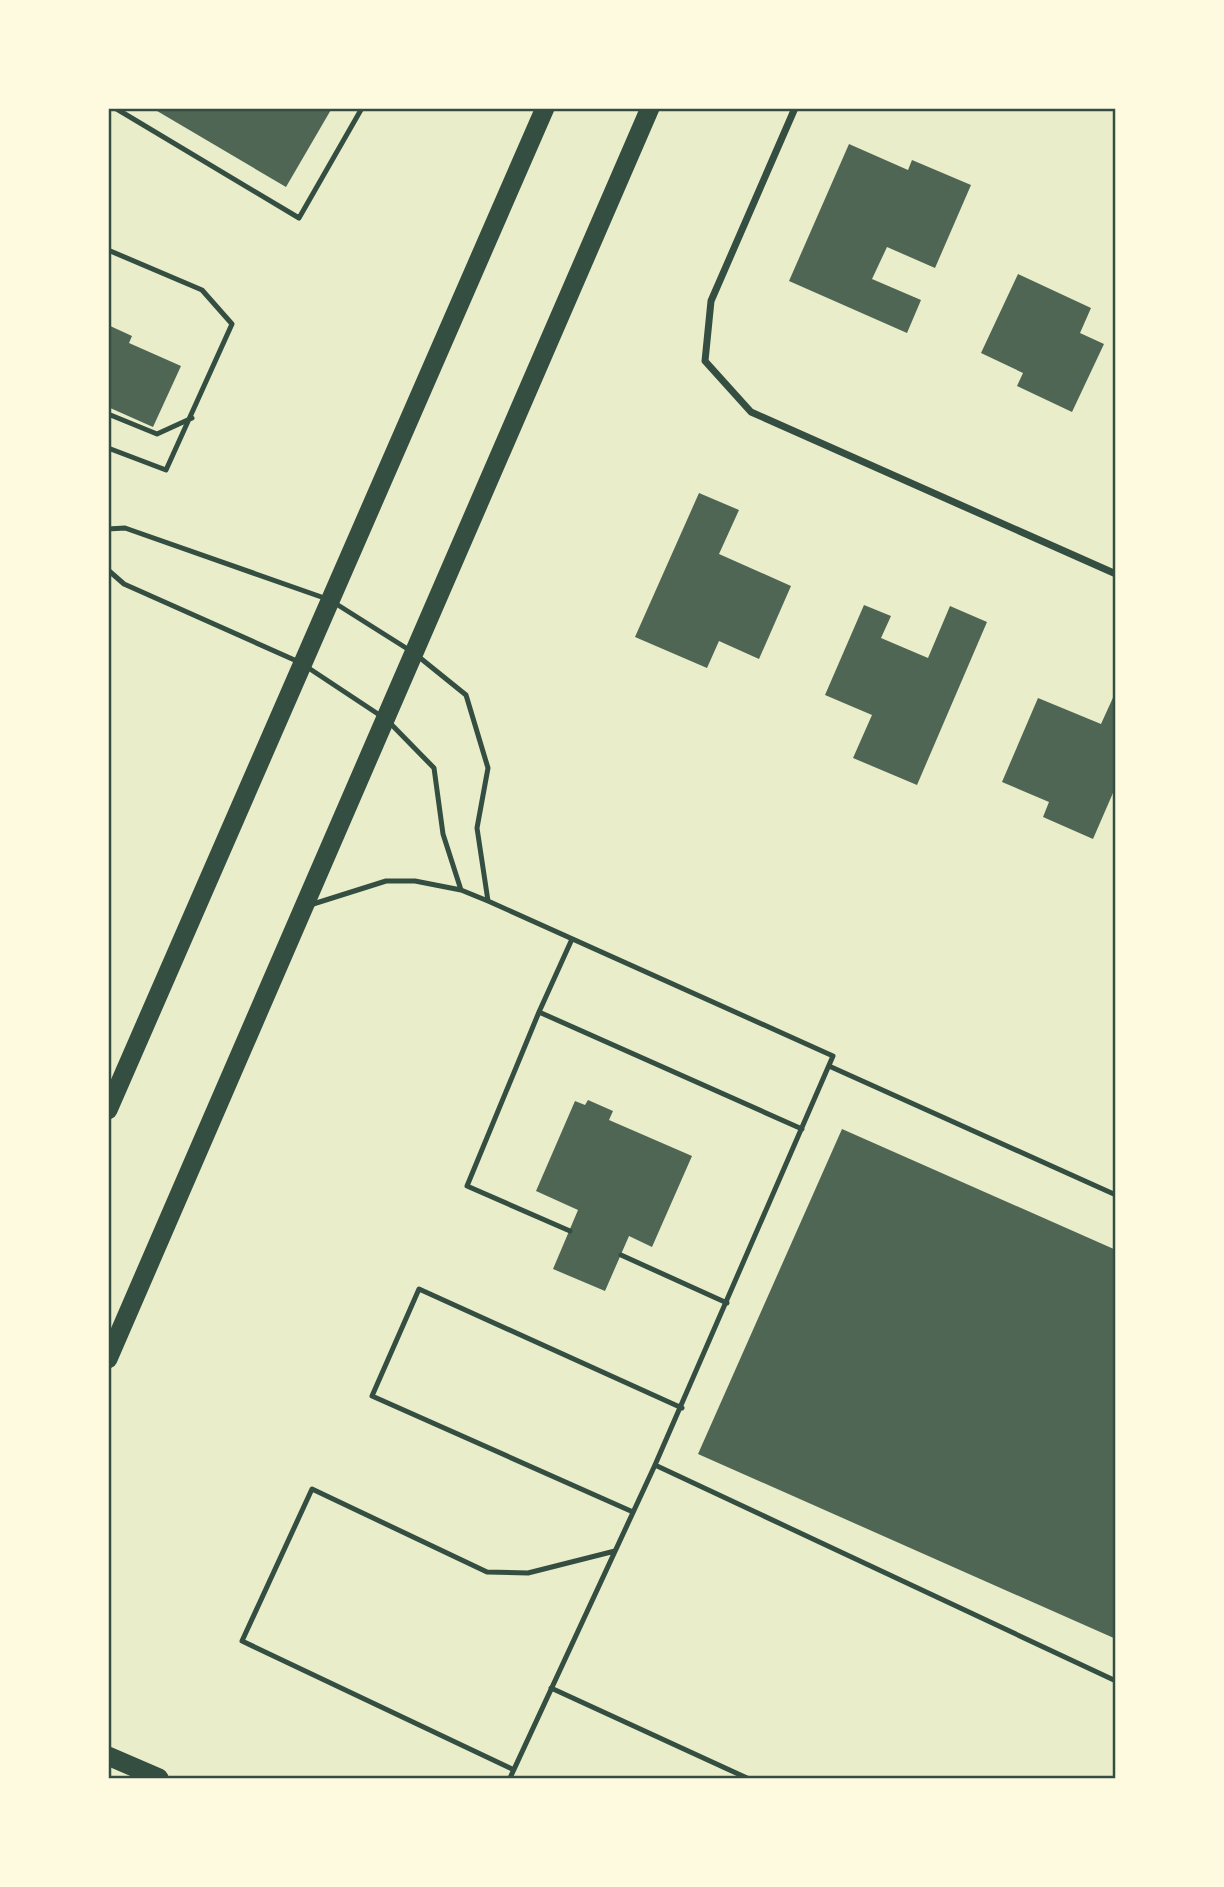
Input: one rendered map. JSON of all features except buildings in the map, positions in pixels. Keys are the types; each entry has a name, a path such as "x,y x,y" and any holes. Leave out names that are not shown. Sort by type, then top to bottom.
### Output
{"highway":[{"path":"108,1110 544,108"},
{"path":"108,1359 650,108"},
{"path":"108,1756 159,1779"}],"street":[{"path":"795,108 711,301 705,361 751,412 1115,574"}],"lane":[{"path":"115,108 299,218 362,108"},
{"path":"108,250 202,290 232,324 192,418 166,470 108,448"},
{"path":"108,414 156,434 192,418"},
{"path":"108,529 125,528 330,600 414,653 466,695 488,768 477,828 488,901"},
{"path":"108,570 124,584 302,664 385,718 434,768 443,834 461,890"},
{"path":"303,907 386,881 415,881 461,890 833,1056 682,1408 512,1769 510,1779"},
{"path":"570,1231 467,1186 572,939"},
{"path":"539,1012 802,1129"},
{"path":"829,1066 1115,1195"},
{"path":"621,1255 727,1303"},
{"path":"633,1513 372,1396 419,1289 682,1408"},
{"path":"655,1465 1115,1681"},
{"path":"512,1769 242,1641 312,1489 487,1572 527,1573 615,1552"},
{"path":"551,1688 747,1779"}]}
